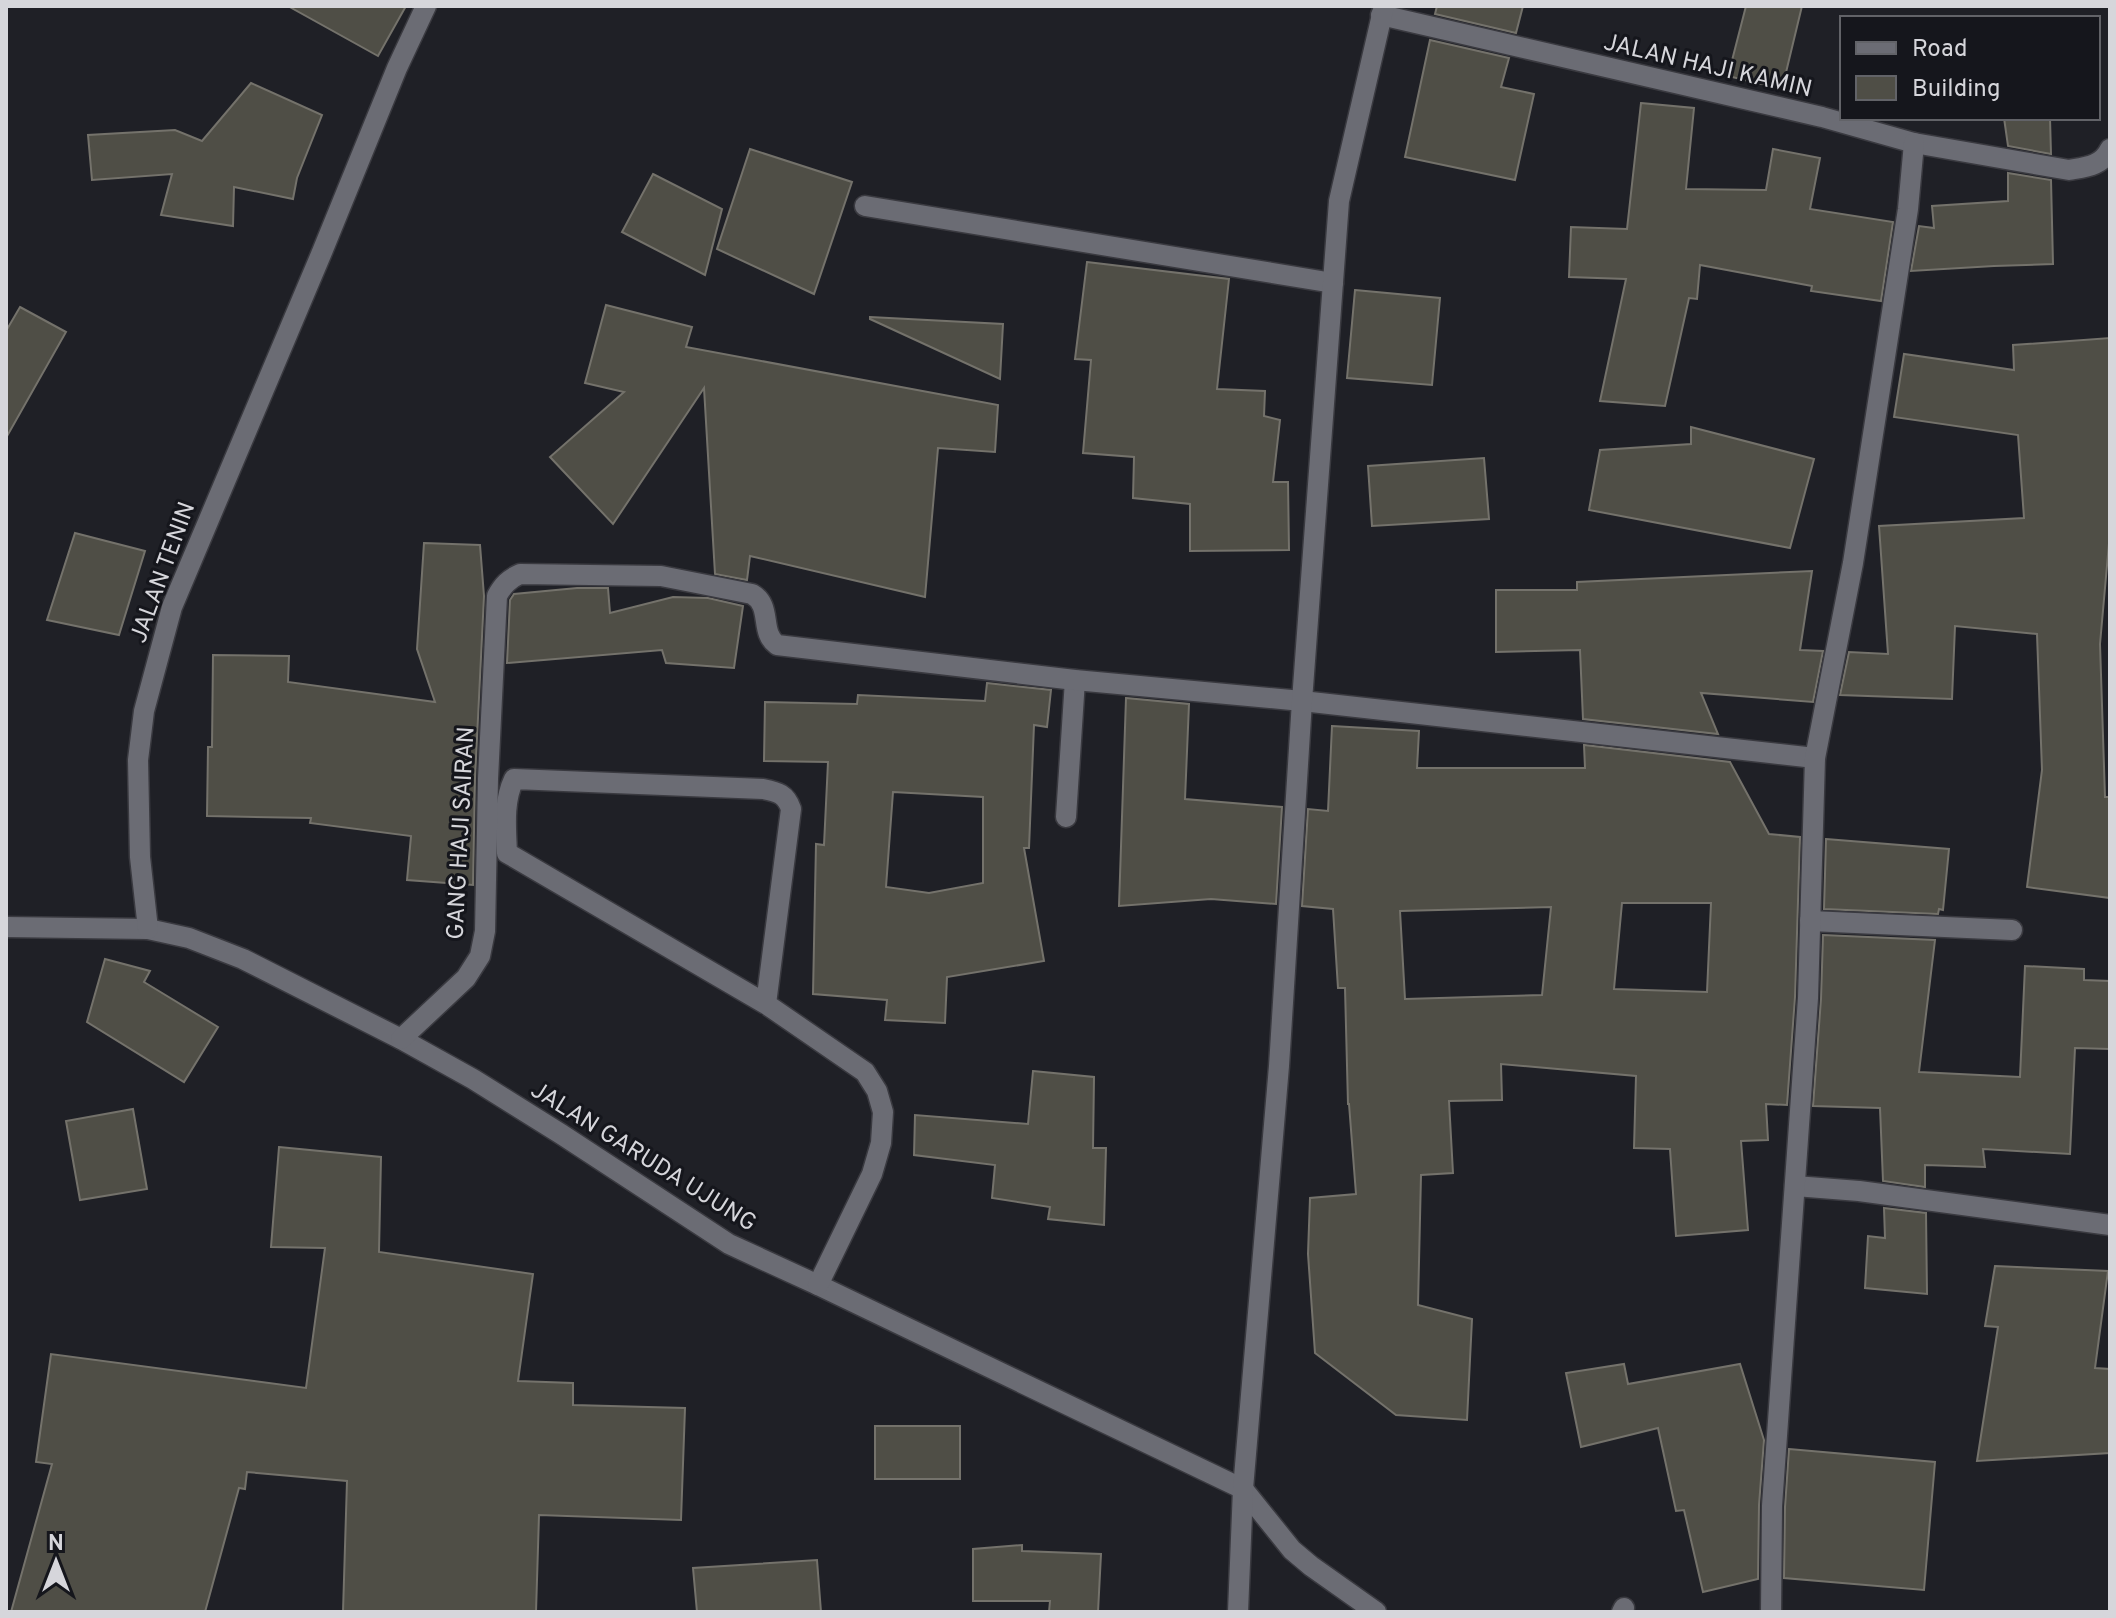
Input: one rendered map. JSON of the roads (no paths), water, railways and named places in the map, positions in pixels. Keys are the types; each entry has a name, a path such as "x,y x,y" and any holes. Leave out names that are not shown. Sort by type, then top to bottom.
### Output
{"street":[{"name":"JALAN TENIN","path":"148,929 140,857 138,760 144,711 172,607 397,68 426,6"},
{"name":"JALAN HAJI KAMIN","path":"1383,10 1822,117 1914,143 2069,170 2093,166 2106,157 2110,149"},
{"path":"1238,1612 1243,1489 1279,1066 1339,201 1383,10"},
{"path":"1771,1612 1772,1506 1808,998 1815,758 1853,563 1908,209 1914,143"},
{"path":"865,206 1333,283"},
{"name":"GANG HAJI SAIRAN","path":"401,1039 466,978 480,956 485,931 488,779 497,596 511,578 520,574 661,576 752,594 760,599 767,632 777,645 1075,680"},
{"path":"1066,817 1075,680 1302,701 1815,758"},
{"path":"766,1004 791,809 788,799 780,792 763,789 514,779 508,791 507,853 766,1004 865,1072 877,1091 883,1112 881,1143 872,1174 818,1285"},
{"path":"1810,921 2012,930"},
{"name":"JALAN GARUDA UJUNG","path":"6,927 148,929 189,938 243,959 473,1079 729,1244 1243,1489"},
{"path":"1795,1186 1859,1191 2110,1225"},
{"path":"1243,1489 1292,1550 1376,1612"}]}
